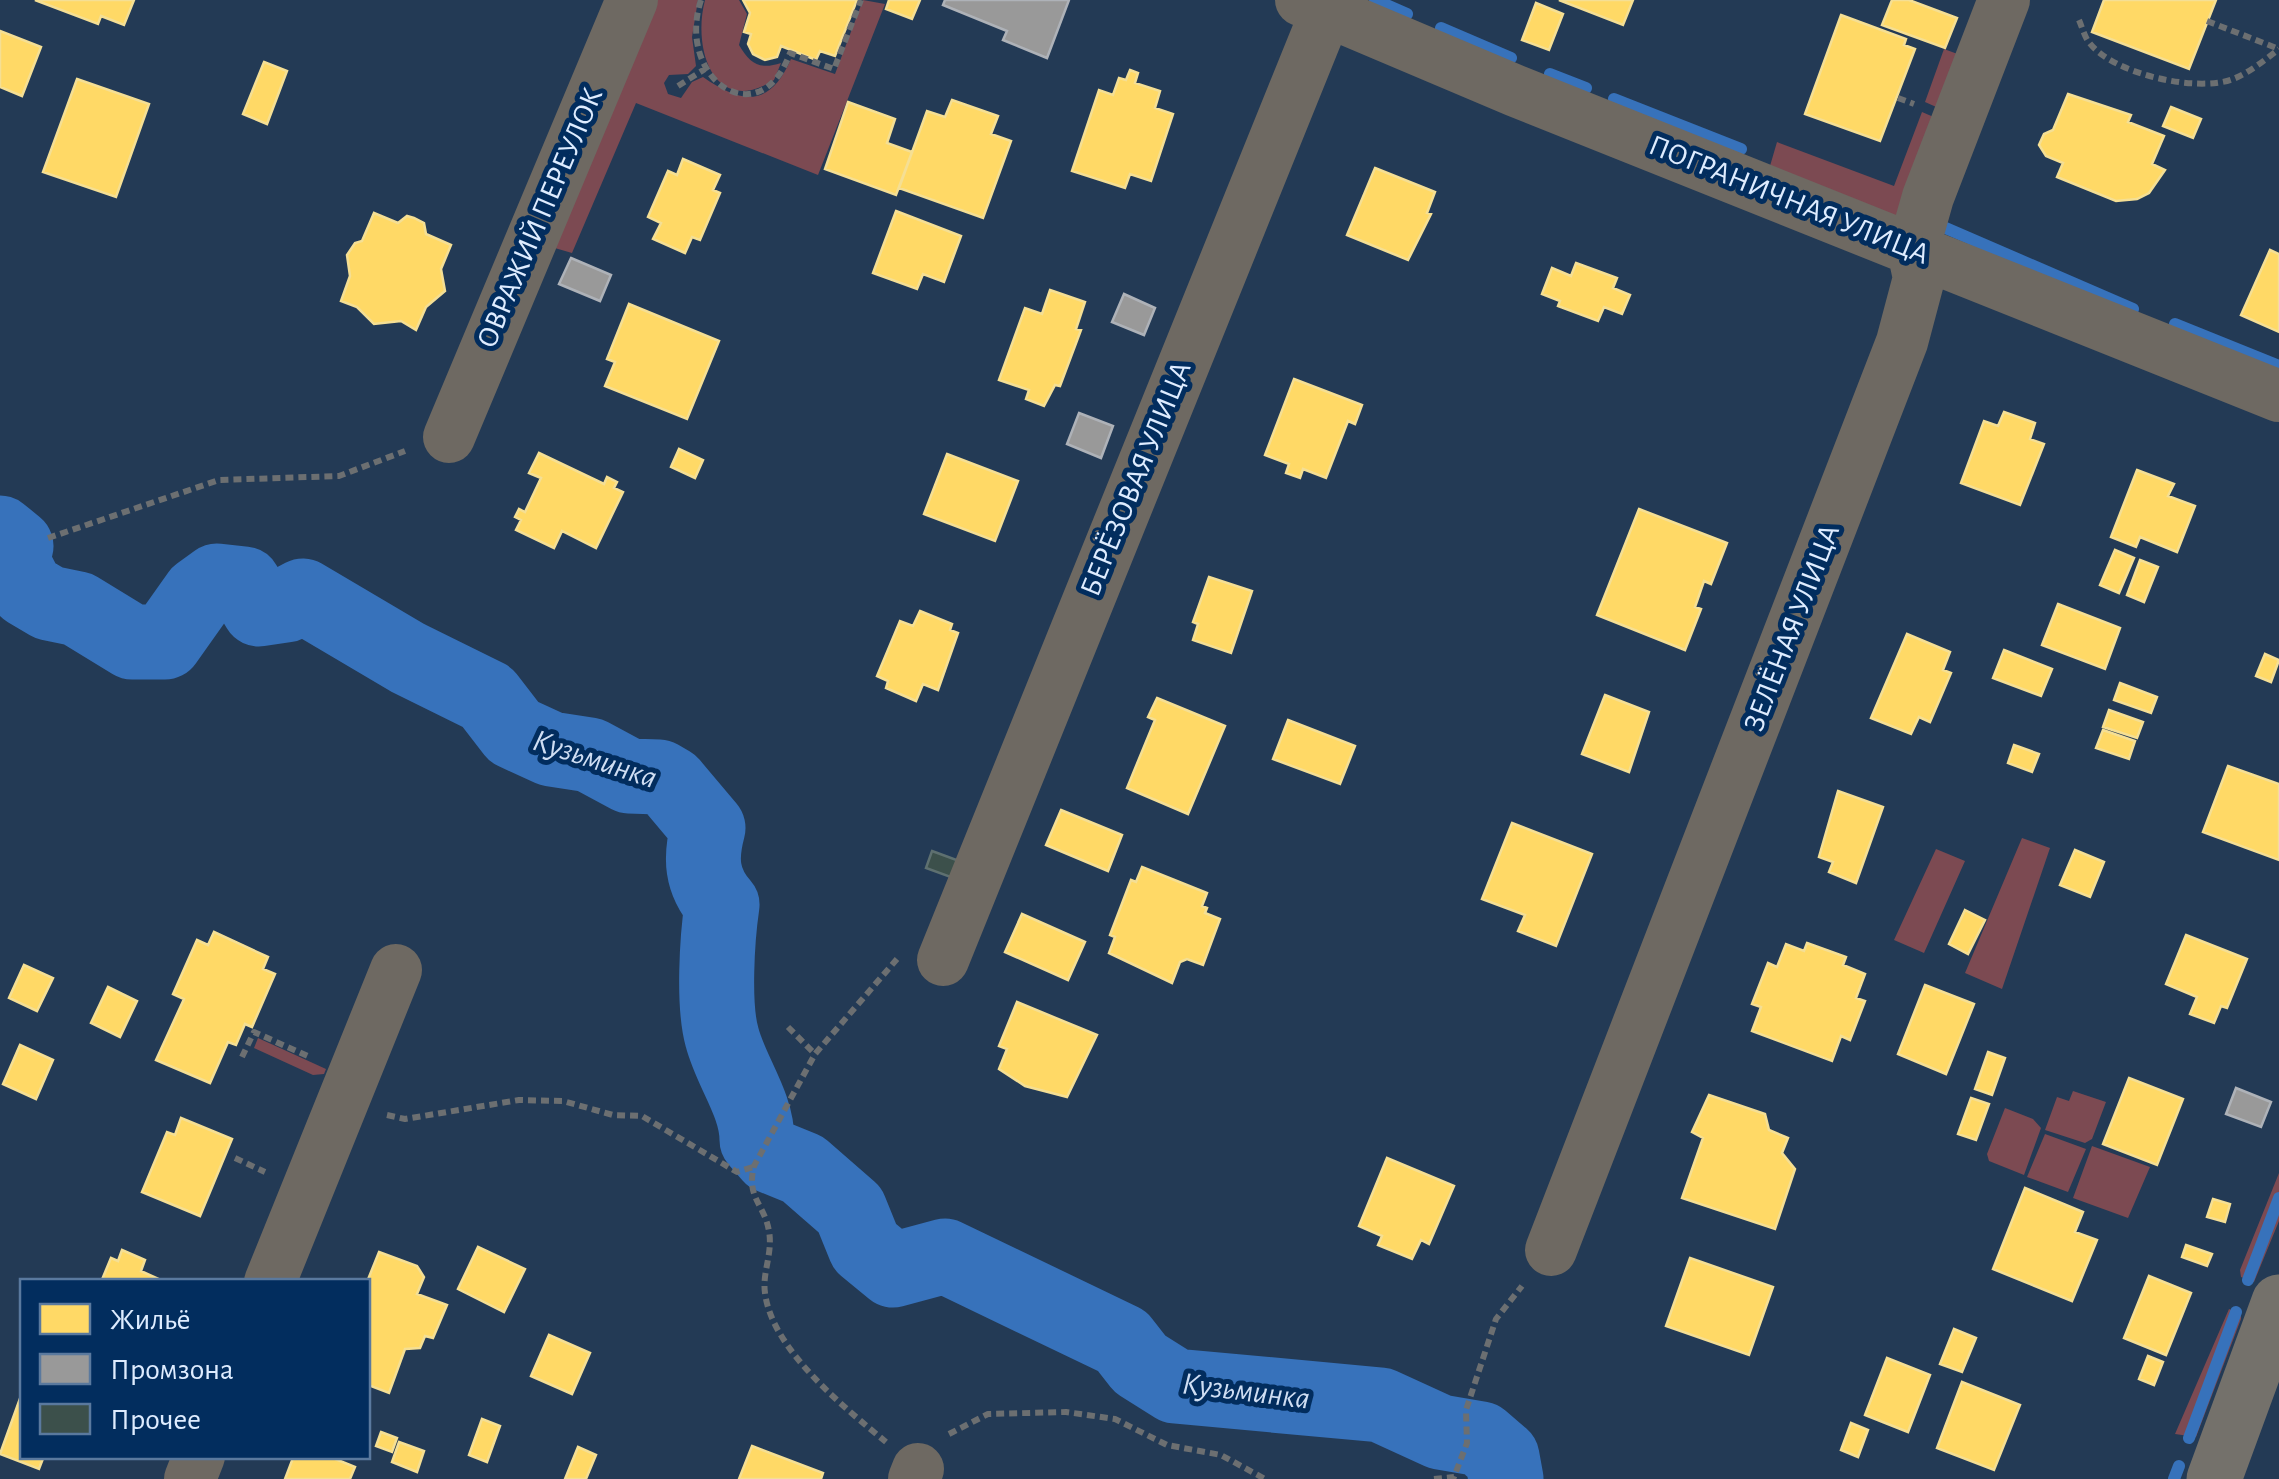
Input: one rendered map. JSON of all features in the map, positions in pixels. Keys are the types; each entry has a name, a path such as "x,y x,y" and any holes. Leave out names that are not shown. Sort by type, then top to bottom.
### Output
{"main road":[{"path":"2214,1479 2279,1302"}],"street":[{"name":"ОВРАЖИЙ ПЕРЕУЛОК","path":"449,437 632,0"},
{"name":"ЗЕЛЁНАЯ УЛИЦА","path":"1550,1250 1902,342 1919,278 1913,250 1928,197 2004,0"},
{"name":"ПОГРАНИЧНАЯ УЛИЦА","path":"1320,4 1913,250 2279,396"},
{"name":"БЕРЁЗОВАЯ УЛИЦА","path":"943,960 1320,4"},
{"path":"271,1279 396,970"}],"path":[{"path":"702,0 696,16 696,46 704,69 719,84 748,93 767,91 778,81 790,53 834,69 861,0"},
{"path":"2078,20 2089,42 2108,59 2148,75 2197,85 2233,79 2279,49"},
{"path":"2208,21 2279,49"},
{"path":"678,86 704,69"},
{"path":"48,538 219,480 339,476 449,437"},
{"path":"943,960 898,958 816,1054 754,1166 749,1186 769,1229 771,1259 765,1298 786,1339 824,1390 916,1474 924,1447 988,1414 1066,1412 1115,1419 1167,1444 1222,1454 1264,1479"},
{"path":"788,1027 816,1054"},
{"path":"242,1057 254,1032 318,1060"},
{"path":"340,1108 406,1119 519,1100 562,1101 614,1115 642,1116 737,1172 754,1166"},
{"path":"235,1158 276,1177"},
{"path":"1434,1479 1454,1477 1467,1444 1466,1410 1496,1319 1550,1250"}],"shaded area":[{"path":"643,0 698,0 692,37 696,66 688,74 669,75 664,83 668,94 681,98 692,82 703,77 731,93 764,93 783,75 791,59 835,74 863,0 885,4 818,175 636,103 572,253 541,244"},
{"path":"705,0 739,0 747,14 739,45 756,64 781,63 774,80 753,89 736,90 722,84 712,73 702,39"},
{"path":"1944,49 1963,56 1943,110 1925,102"},
{"path":"1922,112 1943,121 1903,221 1770,166 1777,142 1894,186"},
{"path":"2022,838 2050,848 2002,989 1965,973"},
{"path":"1936,849 1965,861 1924,953 1894,940"},
{"path":"258,1038 326,1069 324,1074 313,1075 254,1048"},
{"path":"2073,1091 2106,1102 2092,1139 2085,1143 2045,1130 2057,1097 2069,1101"},
{"path":"2005,1108 2033,1119 2041,1128 2024,1175 1989,1161 1987,1154"},
{"path":"2045,1134 2086,1149 2068,1192 2027,1177"},
{"path":"2092,1146 2150,1167 2128,1218 2073,1198"},
{"path":"2279,1173 2279,1221 2254,1282 2241,1277 2240,1270"},
{"path":"2229,1309 2241,1314 2241,1319 2196,1437 2175,1434"}],"building: Жильё":[{"path":"35,0 134,0 124,25 101,16 98,24"},
{"path":"743,0 857,0 835,56 820,51 816,60 781,46 777,57 765,60 753,54 748,44 751,34 744,32 750,13"},
{"path":"889,0 920,0 912,19 886,9"},
{"path":"1559,0 1633,0 1623,25"},
{"path":"1892,0 1909,0 1957,18 1945,48 1882,25"},
{"path":"2104,0 2216,0 2189,69 2092,32"},
{"path":"1536,3 1563,14 1549,50 1522,40"},
{"path":"1841,15 1906,39 1904,45 1915,49 1880,141 1805,114"},
{"path":"0,31 41,47 22,96 0,87"},
{"path":"264,62 287,71 267,124 243,114"},
{"path":"1130,70 1138,73 1135,83 1160,91 1155,108 1173,114 1151,181 1130,174 1125,188 1072,171 1099,90 1113,95 1119,78 1126,80"},
{"path":"77,79 149,104 116,197 43,172"},
{"path":"2068,94 2131,115 2128,122 2164,136 2152,164 2165,170 2149,193 2137,199 2116,201 2057,177 2063,163 2046,156 2039,145 2044,134 2053,130"},
{"path":"952,100 998,116 991,134 1011,141 983,218 899,188 927,111 945,117"},
{"path":"848,102 895,119 887,143 912,152 896,195 825,169"},
{"path":"2171,107 2201,119 2193,138 2163,126"},
{"path":"683,159 720,175 713,190 720,193 700,240 692,237 685,253 653,239 661,223 648,217 668,171 677,175"},
{"path":"1375,168 1435,192 1427,213 1431,214 1408,260 1347,235"},
{"path":"896,211 961,236 944,282 923,274 917,289 873,273"},
{"path":"374,213 398,223 407,216 414,218 424,223 426,234 451,245 441,269 445,291 426,307 416,330 401,321 374,324 357,307 341,301 350,276 347,255 355,243 362,241"},
{"path":"2270,250 2279,254 2279,332 2241,315"},
{"path":"1576,263 1617,278 1613,288 1630,295 1622,314 1604,307 1598,321 1558,306 1560,301 1542,294 1552,268 1571,276"},
{"path":"1050,290 1085,302 1076,329 1081,330 1060,386 1055,385 1044,406 1026,399 1029,390 999,380 1025,308 1042,314"},
{"path":"629,304 719,341 687,419 605,386 615,362 607,359"},
{"path":"1294,379 1362,405 1355,424 1348,421 1326,478 1303,469 1300,478 1286,473 1289,464 1265,455"},
{"path":"2004,412 2035,423 2030,439 2044,444 2020,505 1961,483 1984,421 1998,426"},
{"path":"679,449 703,460 695,478 671,467"},
{"path":"539,453 604,484 607,477 617,482 614,488 623,492 596,548 562,531 554,548 516,530 521,520 515,517 519,509 525,512 541,478 529,473"},
{"path":"947,454 1018,481 995,541 924,514"},
{"path":"2137,470 2174,484 2168,496 2195,506 2177,552 2140,537 2136,547 2111,537"},
{"path":"1639,509 1727,543 1711,584 1704,581 1695,607 1701,609 1685,650 1597,615"},
{"path":"2115,550 2134,558 2119,593 2100,585"},
{"path":"2140,560 2158,567 2144,602 2127,595"},
{"path":"1209,577 1252,591 1231,653 1193,640 1198,624 1193,622"},
{"path":"2058,604 2120,628 2105,669 2042,645"},
{"path":"920,611 952,624 950,630 958,633 938,690 923,684 916,701 886,688 888,681 877,676 900,621 913,626"},
{"path":"1907,634 1950,652 1943,670 1951,673 1930,722 1919,717 1911,734 1871,718"},
{"path":"2004,650 2052,669 2041,696 1993,678"},
{"path":"2265,654 2279,660 2271,682 2256,676"},
{"path":"2120,683 2157,697 2151,713 2114,700"},
{"path":"1605,695 1649,712 1629,772 1582,754"},
{"path":"1157,698 1225,726 1188,814 1127,788 1155,720 1148,717"},
{"path":"2109,710 2143,722 2137,738 2103,727"},
{"path":"1288,720 1355,746 1340,784 1273,759"},
{"path":"2103,730 2135,741 2129,759 2096,748"},
{"path":"2014,745 2039,754 2032,772 2008,763"},
{"path":"2228,766 2279,784 2279,860 2203,832"},
{"path":"1838,791 1883,807 1856,883 1829,872 1833,862 1819,857"},
{"path":"1061,810 1122,835 1108,871 1046,845"},
{"path":"1512,823 1592,854 1556,946 1518,931 1525,915 1482,899"},
{"path":"2075,850 2104,862 2090,897 2060,885"},
{"path":"1142,867 1207,893 1202,906 1207,908 1205,913 1220,919 1203,965 1187,959 1180,962 1172,983 1109,953 1115,937 1110,935 1131,880 1136,882"},
{"path":"1965,910 1985,920 1968,954 1949,944"},
{"path":"1022,914 1085,942 1068,980 1005,952"},
{"path":"214,932 268,957 263,969 275,974 252,1027 245,1024 236,1045 228,1042 210,1083 156,1060 184,999 173,994 197,940 208,945"},
{"path":"2186,935 2247,959 2227,1008 2221,1006 2214,1023 2190,1014 2197,997 2166,984"},
{"path":"1807,943 1846,957 1843,965 1865,974 1856,998 1865,1001 1850,1040 1841,1036 1832,1061 1752,1031 1761,1007 1752,1004 1768,963 1777,967 1786,944 1804,951"},
{"path":"24,965 53,978 37,1011 9,998"},
{"path":"1925,985 1974,1004 1946,1074 1898,1054"},
{"path":"108,987 137,1001 120,1037 91,1023"},
{"path":"1017,1002 1097,1035 1067,1097 1025,1086 999,1069 1007,1049 999,1046"},
{"path":"20,1045 53,1060 36,1099 3,1084"},
{"path":"1988,1052 2005,1058 1992,1095 1975,1089"},
{"path":"2129,1078 2183,1099 2157,1165 2103,1144"},
{"path":"1709,1095 1765,1114 1769,1130 1788,1138 1782,1153 1795,1169 1775,1229 1682,1198 1703,1138 1692,1132"},
{"path":"1971,1098 1989,1104 1976,1140 1958,1134"},
{"path":"181,1118 232,1139 200,1216 142,1192 167,1132 175,1135"},
{"path":"1387,1158 1454,1186 1429,1244 1421,1240 1412,1259 1378,1245 1382,1236 1359,1226"},
{"path":"2025,1188 2083,1212 2075,1232 2097,1240 2072,1301 1993,1269"},
{"path":"2213,1199 2230,1204 2225,1222 2207,1217"},
{"path":"2186,1245 2212,1254 2207,1266 2182,1257"},
{"path":"478,1247 525,1269 504,1312 458,1289"},
{"path":"122,1250 145,1260 141,1271 158,1279 102,1279 111,1258 118,1261"},
{"path":"379,1252 417,1266 424,1277 417,1294 447,1305 433,1338 425,1336 420,1348 405,1349 389,1393 370,1386 368,1279"},
{"path":"1690,1258 1773,1287 1749,1355 1666,1326"},
{"path":"2149,1276 2191,1293 2166,1355 2124,1338"},
{"path":"1954,1329 1976,1338 1962,1372 1940,1364"},
{"path":"549,1335 590,1353 572,1394 531,1376"},
{"path":"2148,1356 2163,1362 2154,1385 2139,1379"},
{"path":"1887,1358 1930,1375 1908,1432 1865,1415"},
{"path":"1962,1382 2020,1405 1994,1470 1937,1448"},
{"path":"20,1399 20,1459 43,1459 39,1469 0,1454"},
{"path":"482,1419 500,1426 487,1462 469,1455"},
{"path":"1851,1423 1868,1430 1858,1457 1841,1450"},
{"path":"381,1432 397,1438 392,1452 376,1446"},
{"path":"399,1442 424,1451 417,1472 392,1462"},
{"path":"752,1446 823,1473 821,1479 739,1479"},
{"path":"578,1447 596,1455 586,1479 565,1479"},
{"path":"293,1459 335,1459 355,1467 350,1479 285,1479"}],"building: Промзона":[{"path":"945,0 1069,0 1047,58 1003,40 1007,31 943,5"},
{"path":"571,258 611,275 600,301 559,284"},
{"path":"1124,294 1155,308 1144,335 1112,322"},
{"path":"1079,413 1113,426 1101,458 1067,444"},
{"path":"2236,1088 2271,1102 2261,1127 2226,1114"}],"building: Прочее":[{"path":"932,851 962,862 956,879 926,868"}],"waterway":[{"path":"1375,0 1407,14"},
{"path":"1441,28 1511,58"},
{"path":"1550,74 1586,88"},
{"path":"1614,99 1741,149"},
{"path":"1941,226 2133,309"},
{"path":"2175,324 2279,366"},
{"name":"Кузьминка","path":"0,533 16,546 12,561 27,590 49,603 78,609 132,642 165,642 199,594 217,581 244,584 259,609 286,605 303,596 408,658 487,697 514,732 551,749 590,755 629,776 659,777 671,784 708,828 704,869 722,905 717,972 719,1024 753,1114 757,1140 771,1156 803,1169 850,1210 865,1247 893,1270 945,1256 1122,1341 1140,1364 1175,1386 1381,1405 1440,1432 1481,1439 1502,1457 1506,1479"},
{"path":"2248,1280 2279,1198"},
{"path":"2189,1438 2236,1312"},
{"path":"2174,1479 2179,1466"}]}
